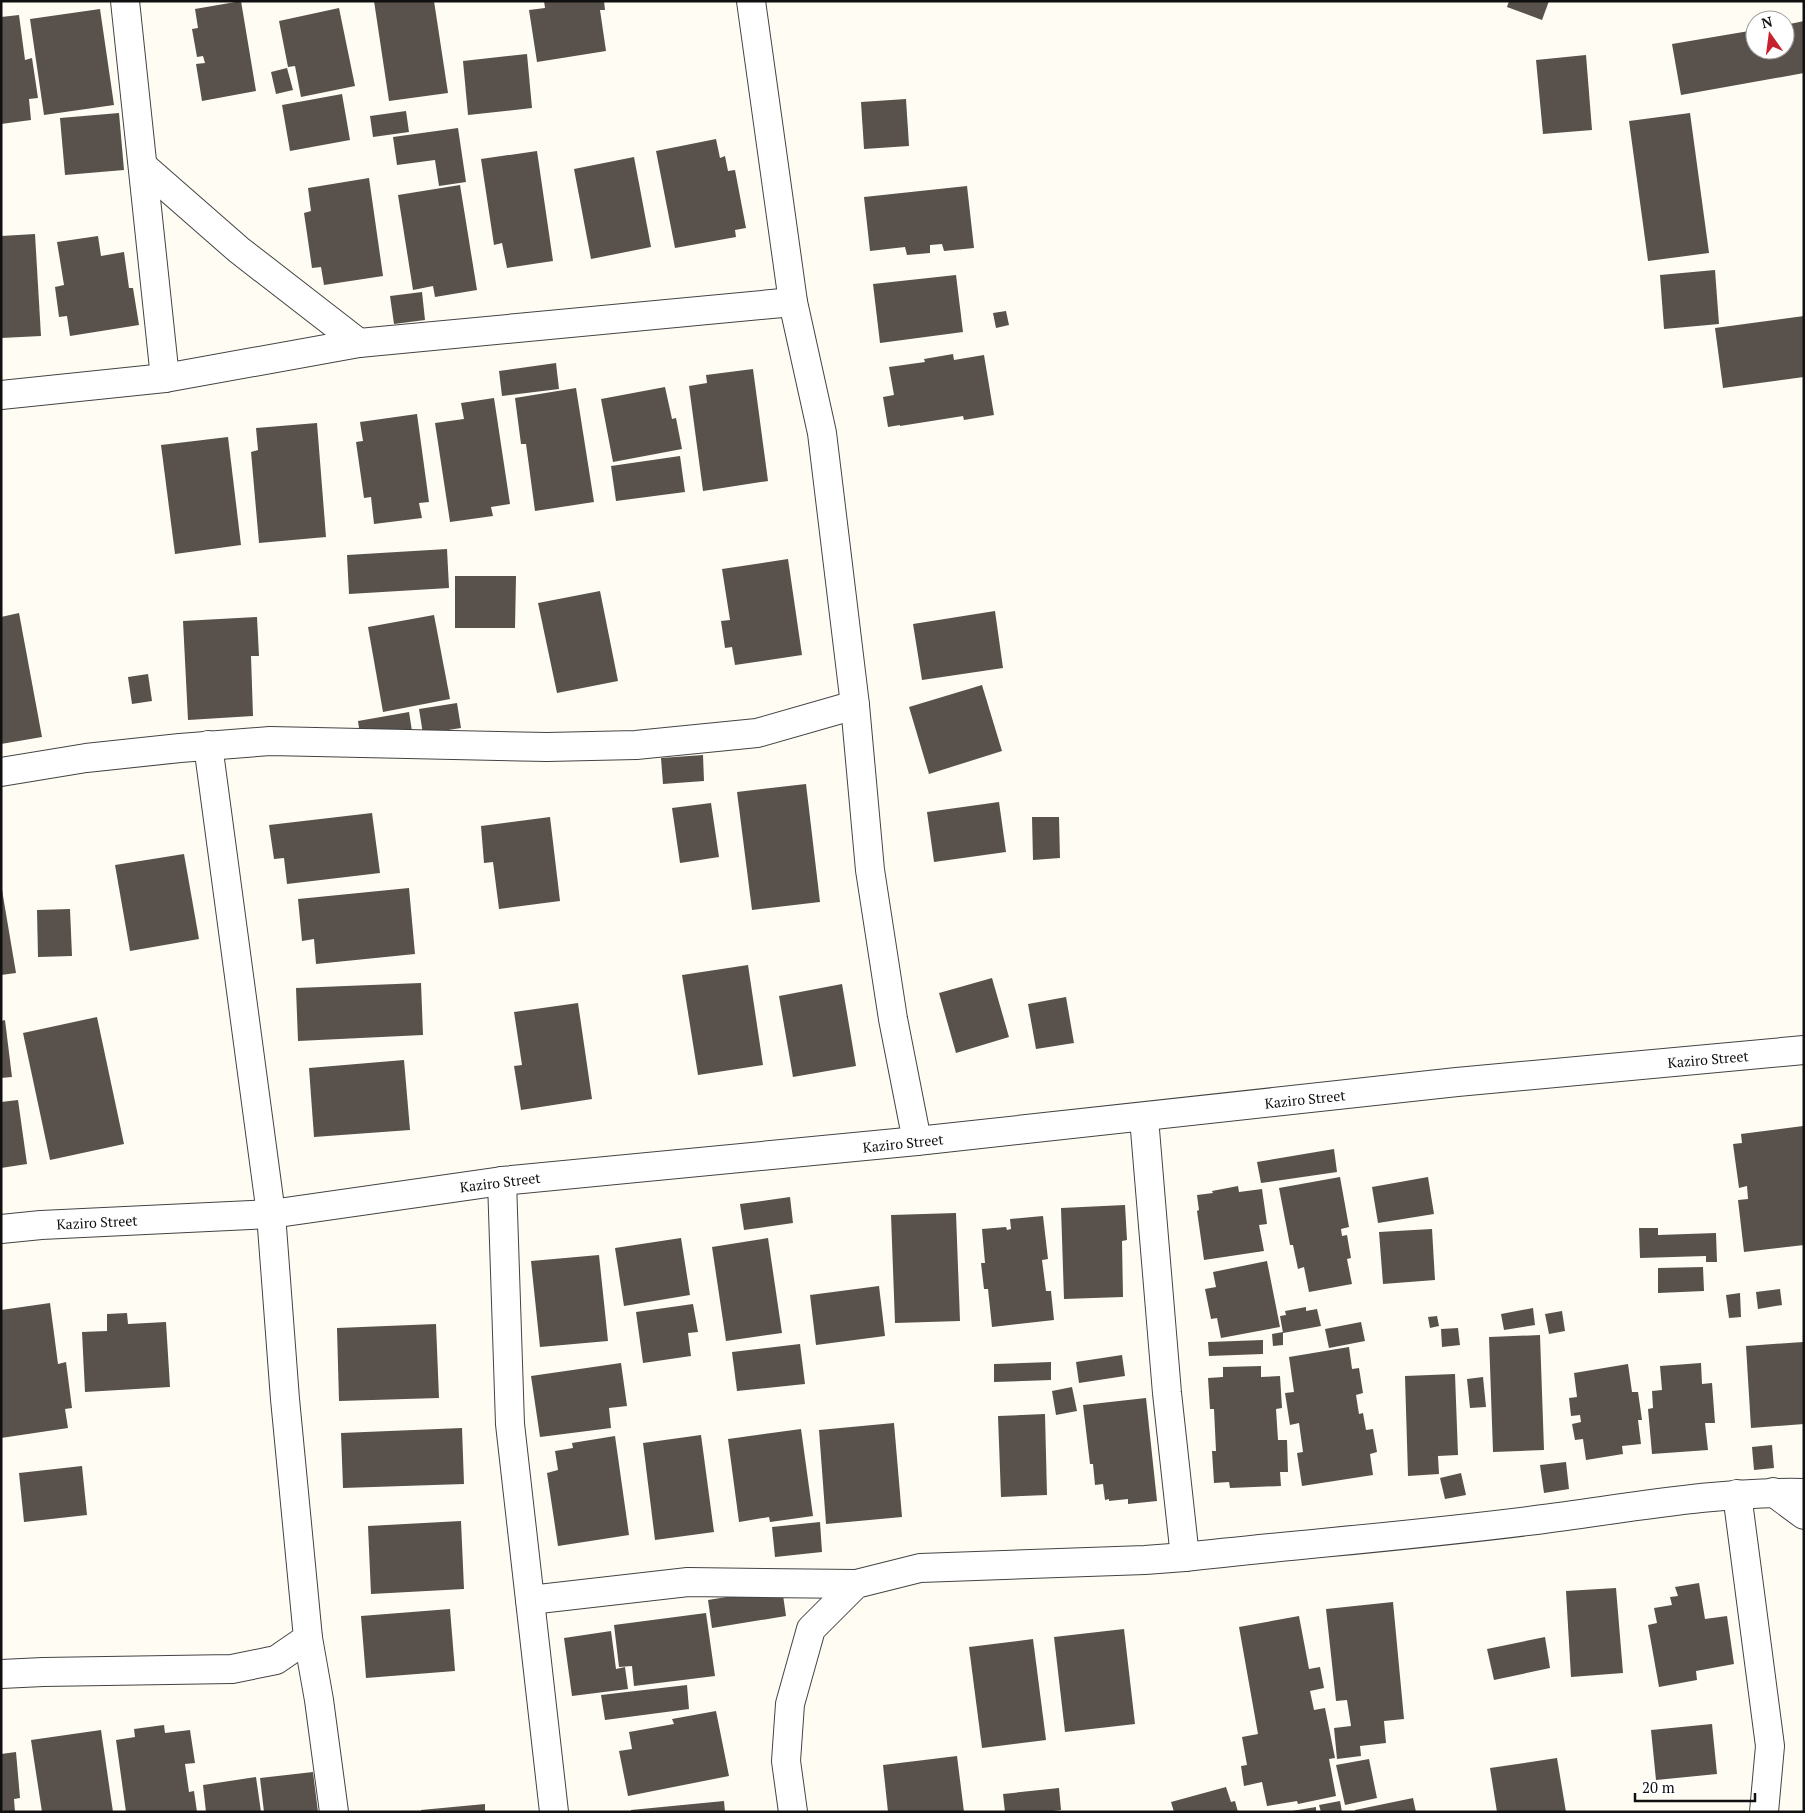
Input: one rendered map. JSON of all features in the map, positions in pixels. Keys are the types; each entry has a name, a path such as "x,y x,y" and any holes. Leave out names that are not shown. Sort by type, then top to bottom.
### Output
{"street":[{"path":"125,1 165,378"},
{"path":"751,1 792,302 822,433 855,706 870,870 893,1019 917,1141"},
{"path":"143,166 239,250 360,343"},
{"path":"1,395 165,378 360,343 792,302"},
{"path":"1,772 86,758 208,745 270,741 547,747 636,745 757,733 855,706"},
{"path":"208,745 271,1214 285,1399 308,1638 319,1700 334,1812"},
{"name":"Kaziro Street","path":"1,1229 41,1225 271,1214 502,1181 1144,1118 1457,1082 1804,1050"},
{"path":"1144,1118 1167,1394 1185,1556"},
{"path":"502,1181 510,1424 554,1812"},
{"path":"1773,1492 1804,1515"},
{"path":"530,1600 688,1582 856,1584 920,1568 1145,1560 1534,1520 1738,1494 1804,1493"},
{"path":"1738,1494 1770,1746 1764,1812"},
{"path":"793,1812 786,1760 790,1704 812,1629 856,1584"},
{"path":"1,1674 232,1669 276,1660 308,1638"}],"building":[{"path":"241,1 256,91 202,101 196,64 205,63 203,56 197,57 192,29 198,28 195,9"},
{"path":"374,1 434,1 448,93 389,101"},
{"path":"544,1 604,1 605,10 600,10 606,51 537,62 529,10 545,8"},
{"path":"1509,1 1549,1 1542,20 1507,7"},
{"path":"339,8 355,86 301,97 295,66 288,67 279,21"},
{"path":"100,9 114,105 44,115 30,19"},
{"path":"19,15 25,60 32,58 38,98 29,99 31,120 1,124 1,17"},
{"path":"1804,21 1804,73 1681,95 1672,44 1745,32 1745,60 1795,60 1795,23"},
{"path":"527,54 532,108 468,115 463,61"},
{"path":"1586,55 1592,130 1543,134 1536,60"},
{"path":"287,68 293,90 276,94 271,72"},
{"path":"342,94 350,140 290,151 282,105"},
{"path":"906,99 909,146 864,149 861,102"},
{"path":"406,111 409,132 373,137 370,116"},
{"path":"119,113 124,170 65,175 60,118"},
{"path":"1690,113 1709,253 1648,261 1629,121"},
{"path":"458,128 466,182 439,186 435,160 397,165 393,137"},
{"path":"716,139 720,158 725,156 728,171 735,170 746,228 735,230 736,237 675,248 656,151"},
{"path":"537,151 553,261 507,268 502,243 494,245 481,159"},
{"path":"634,157 651,247 591,259 574,169"},
{"path":"369,178 383,276 324,285 321,267 312,268 304,213 311,211 308,188"},
{"path":"460,185 477,290 435,297 433,286 413,290 398,195"},
{"path":"967,186 974,248 944,251 942,244 930,245 930,253 907,255 905,247 870,251 864,197"},
{"path":"35,234 41,336 1,338 1,236"},
{"path":"98,236 101,256 124,252 129,288 133,288 139,325 70,336 67,316 59,317 55,287 64,285 57,242"},
{"path":"1715,270 1719,324 1664,329 1660,275"},
{"path":"956,275 963,332 880,343 873,284"},
{"path":"422,292 425,320 394,324 390,296"},
{"path":"1006,311 1009,325 996,328 993,313"},
{"path":"1804,316 1804,377 1723,388 1715,328"},
{"path":"953,354 954,360 984,355 994,415 964,420 963,416 888,427 883,397 894,395 889,367 925,362 924,359"},
{"path":"556,363 559,389 502,396 499,371"},
{"path":"753,369 768,481 703,491 689,386 707,383 706,375"},
{"path":"665,387 672,419 676,418 682,449 613,462 601,399"},
{"path":"576,388 594,502 535,511 526,444 521,444 515,398"},
{"path":"494,398 510,504 491,507 493,516 450,522 435,423 464,419 461,403"},
{"path":"417,414 429,502 419,503 422,518 374,524 371,497 364,498 356,442 363,441 360,422"},
{"path":"317,423 326,537 259,543 251,452 258,450 256,428"},
{"path":"228,437 241,545 175,554 161,445"},
{"path":"680,456 685,492 616,501 611,466"},
{"path":"447,549 449,588 349,594 347,555"},
{"path":"788,559 802,655 735,665 732,647 725,648 721,621 730,620 722,569"},
{"path":"455,576 516,576 515,628 455,628"},
{"path":"600,591 618,681 557,693 538,603"},
{"path":"995,611 1003,668 922,680 913,624"},
{"path":"19,613 42,737 1,744 1,617"},
{"path":"434,615 450,699 383,712 368,627"},
{"path":"257,617 259,656 251,656 253,716 188,720 183,621"},
{"path":"148,674 152,701 132,704 128,677"},
{"path":"982,685 1002,751 929,774 909,707"},
{"path":"457,703 461,728 423,734 419,709"},
{"path":"409,712 412,731 361,741 358,721"},
{"path":"703,755 704,781 663,784 661,758"},
{"path":"806,784 820,902 752,910 737,792"},
{"path":"999,802 1006,852 934,862 927,812"},
{"path":"711,803 719,857 680,863 672,808"},
{"path":"372,813 380,873 287,884 284,858 274,859 269,825"},
{"path":"550,817 560,901 499,909 493,862 484,863 481,826"},
{"path":"1032,817 1059,817 1060,858 1033,860"},
{"path":"184,854 199,939 130,951 115,865"},
{"path":"1,884 16,973 1,975"},
{"path":"409,888 415,954 316,964 314,939 302,941 298,899"},
{"path":"70,909 72,956 38,957 37,910"},
{"path":"748,965 763,1065 698,1075 682,975"},
{"path":"992,978 1009,1037 956,1053 939,993"},
{"path":"421,983 423,1035 298,1041 296,988"},
{"path":"842,984 856,1066 793,1077 779,996"},
{"path":"1066,997 1074,1043 1036,1049 1028,1004"},
{"path":"578,1003 592,1099 521,1110 514,1066 522,1065 514,1012"},
{"path":"97,1017 124,1144 50,1160 23,1033"},
{"path":"5,1020 12,1077 1,1078 1,1021"},
{"path":"404,1060 410,1130 314,1137 309,1068"},
{"path":"18,1100 27,1164 1,1168 1,1102"},
{"path":"1803,1126 1804,1245 1744,1252 1738,1200 1748,1199 1747,1186 1739,1188 1733,1144 1742,1143 1741,1134"},
{"path":"1334,1149 1337,1172 1261,1183 1257,1162"},
{"path":"1340,1177 1349,1227 1341,1229 1342,1236 1347,1235 1351,1258 1347,1259 1352,1284 1309,1292 1304,1267 1298,1269 1293,1245 1290,1245 1279,1188"},
{"path":"1428,1177 1434,1214 1378,1223 1372,1187"},
{"path":"1238,1186 1239,1192 1262,1189 1267,1224 1259,1225 1264,1251 1204,1260 1197,1211 1199,1210 1197,1195"},
{"path":"790,1197 793,1223 744,1230 740,1204"},
{"path":"1125,1205 1127,1240 1122,1241 1123,1297 1064,1299 1061,1208"},
{"path":"956,1213 960,1321 895,1323 891,1215"},
{"path":"1043,1216 1048,1259 1042,1260 1046,1291 1051,1291 1054,1320 992,1327 988,1289 984,1289 981,1263 985,1263 982,1229 1006,1227 1007,1230 1011,1229 1010,1219"},
{"path":"1639,1228 1658,1228 1658,1235 1716,1233 1717,1262 1706,1262 1706,1256 1640,1258"},
{"path":"1432,1229 1435,1280 1383,1284 1379,1232"},
{"path":"681,1238 690,1295 624,1306 615,1248"},
{"path":"768,1238 782,1333 726,1341 712,1247"},
{"path":"599,1255 608,1341 540,1347 531,1261"},
{"path":"1267,1261 1280,1327 1221,1338 1217,1318 1211,1319 1205,1289 1216,1287 1213,1272"},
{"path":"1703,1267 1704,1291 1658,1293 1658,1268"},
{"path":"879,1286 885,1336 816,1345 810,1295"},
{"path":"1780,1289 1782,1305 1758,1309 1756,1292"},
{"path":"1740,1293 1741,1317 1729,1318 1726,1295"},
{"path":"50,1303 58,1364 66,1362 72,1408 65,1409 68,1428 1,1438 1,1310"},
{"path":"693,1304 698,1332 688,1333 691,1356 643,1363 636,1312"},
{"path":"1306,1307 1306,1311 1317,1309 1321,1326 1283,1333 1280,1316 1286,1315 1285,1311"},
{"path":"1533,1308 1535,1325 1504,1330 1501,1314"},
{"path":"1562,1311 1565,1331 1549,1334 1545,1314"},
{"path":"127,1313 128,1324 166,1322 170,1387 85,1392 82,1332 107,1331 107,1314"},
{"path":"1437,1316 1439,1326 1430,1328 1428,1317"},
{"path":"1361,1322 1365,1341 1329,1348 1325,1329"},
{"path":"436,1324 439,1398 339,1401 337,1328"},
{"path":"1458,1328 1460,1345 1442,1347 1441,1329"},
{"path":"1283,1332 1283,1345 1273,1346 1272,1334"},
{"path":"1540,1335 1544,1450 1493,1452 1489,1337"},
{"path":"1263,1340 1263,1354 1209,1356 1208,1342"},
{"path":"1803,1342 1804,1424 1751,1428 1746,1346"},
{"path":"800,1344 805,1384 737,1391 732,1352"},
{"path":"1349,1347 1352,1369 1359,1368 1363,1393 1356,1395 1359,1414 1363,1413 1366,1430 1373,1429 1377,1452 1370,1454 1373,1475 1302,1486 1297,1453 1303,1452 1299,1423 1290,1425 1285,1393 1294,1392 1289,1357"},
{"path":"1122,1355 1125,1376 1079,1383 1076,1362"},
{"path":"1051,1362 1051,1380 994,1382 994,1364"},
{"path":"621,1363 627,1406 609,1408 611,1428 540,1437 531,1376"},
{"path":"1701,1363 1702,1384 1712,1383 1715,1423 1705,1423 1708,1450 1652,1454 1648,1409 1653,1408 1652,1391 1662,1390 1660,1366"},
{"path":"1628,1364 1632,1392 1638,1392 1642,1420 1638,1420 1641,1444 1622,1446 1623,1454 1586,1460 1583,1439 1575,1440 1572,1424 1581,1422 1580,1415 1571,1416 1569,1398 1577,1397 1574,1373"},
{"path":"1261,1366 1261,1377 1280,1376 1282,1408 1276,1409 1278,1440 1287,1440 1288,1472 1280,1472 1281,1486 1230,1488 1229,1482 1214,1483 1212,1451 1216,1451 1214,1409 1210,1409 1208,1378 1223,1377 1223,1367"},
{"path":"1455,1374 1458,1455 1438,1456 1439,1474 1408,1476 1405,1376"},
{"path":"1483,1377 1486,1407 1470,1408 1467,1379"},
{"path":"1072,1387 1077,1411 1056,1415 1052,1391"},
{"path":"1146,1398 1157,1501 1128,1504 1128,1499 1105,1500 1103,1484 1095,1485 1093,1464 1090,1464 1083,1405"},
{"path":"1045,1414 1047,1495 1001,1497 998,1416"},
{"path":"894,1423 902,1517 826,1524 819,1430"},
{"path":"462,1428 464,1484 343,1488 341,1433"},
{"path":"801,1429 813,1516 770,1522 769,1517 739,1522 728,1439"},
{"path":"701,1435 714,1532 655,1540 643,1443"},
{"path":"615,1436 629,1535 558,1546 547,1473 558,1470 555,1451 573,1448 572,1443"},
{"path":"1772,1445 1774,1468 1754,1470 1752,1447"},
{"path":"1566,1462 1569,1489 1544,1493 1540,1465"},
{"path":"82,1466 87,1515 24,1522 19,1473"},
{"path":"1461,1473 1466,1495 1445,1499 1440,1478"},
{"path":"461,1521 464,1589 371,1594 368,1526"},
{"path":"820,1522 822,1552 775,1557 772,1527"},
{"path":"1699,1583 1705,1619 1727,1616 1734,1664 1696,1671 1697,1680 1659,1687 1648,1625 1657,1623 1654,1608 1672,1605 1670,1597 1678,1596 1675,1587"},
{"path":"782,1588 786,1616 712,1628 708,1600"},
{"path":"1616,1588 1623,1673 1571,1677 1566,1591"},
{"path":"1393,1602 1404,1719 1384,1721 1386,1743 1360,1746 1361,1756 1337,1759 1334,1728 1351,1726 1347,1700 1336,1701 1326,1609"},
{"path":"450,1609 455,1671 366,1678 361,1616"},
{"path":"706,1613 715,1676 634,1686 632,1666 619,1667 614,1625"},
{"path":"1299,1616 1309,1669 1320,1667 1324,1688 1310,1691 1314,1710 1325,1708 1335,1758 1329,1759 1336,1796 1298,1804 1297,1801 1267,1806 1262,1782 1244,1786 1241,1766 1247,1765 1242,1737 1258,1734 1239,1627"},
{"path":"1124,1629 1135,1724 1065,1732 1054,1637"},
{"path":"611,1631 616,1669 625,1667 628,1689 572,1696 564,1638"},
{"path":"1545,1637 1550,1668 1494,1680 1487,1649"},
{"path":"1033,1639 1046,1740 982,1748 969,1647"},
{"path":"687,1685 689,1709 605,1720 601,1695"},
{"path":"716,1711 729,1776 628,1796 619,1751 632,1749 629,1732 674,1724 672,1719"},
{"path":"1712,1724 1717,1774 1656,1780 1651,1730"},
{"path":"164,1725 165,1733 190,1730 195,1763 185,1764 189,1792 194,1791 197,1812 126,1812 116,1740 135,1737 134,1729"},
{"path":"101,1730 113,1812 42,1812 31,1740"},
{"path":"16,1752 20,1798 14,1799 15,1812 1,1812 1,1754"},
{"path":"957,1756 964,1812 888,1812 883,1765"},
{"path":"1557,1758 1566,1812 1497,1812 1490,1768"},
{"path":"1369,1759 1377,1798 1345,1805 1336,1765"},
{"path":"313,1772 318,1812 264,1812 260,1778"},
{"path":"256,1777 261,1812 206,1812 203,1785"},
{"path":"1226,1787 1231,1802 1235,1801 1238,1812 1174,1812 1171,1802"},
{"path":"1059,1788 1061,1810 1005,1812 1003,1794"},
{"path":"1413,1798 1416,1812 1355,1812 1355,1810"},
{"path":"724,1801 725,1812 631,1812 631,1810"},
{"path":"1340,1801 1342,1812 1321,1812 1319,1805"},
{"path":"485,1804 485,1812 421,1812 421,1810"},
{"path":"1316,1807 1316,1812 1292,1812 1292,1811"}]}
